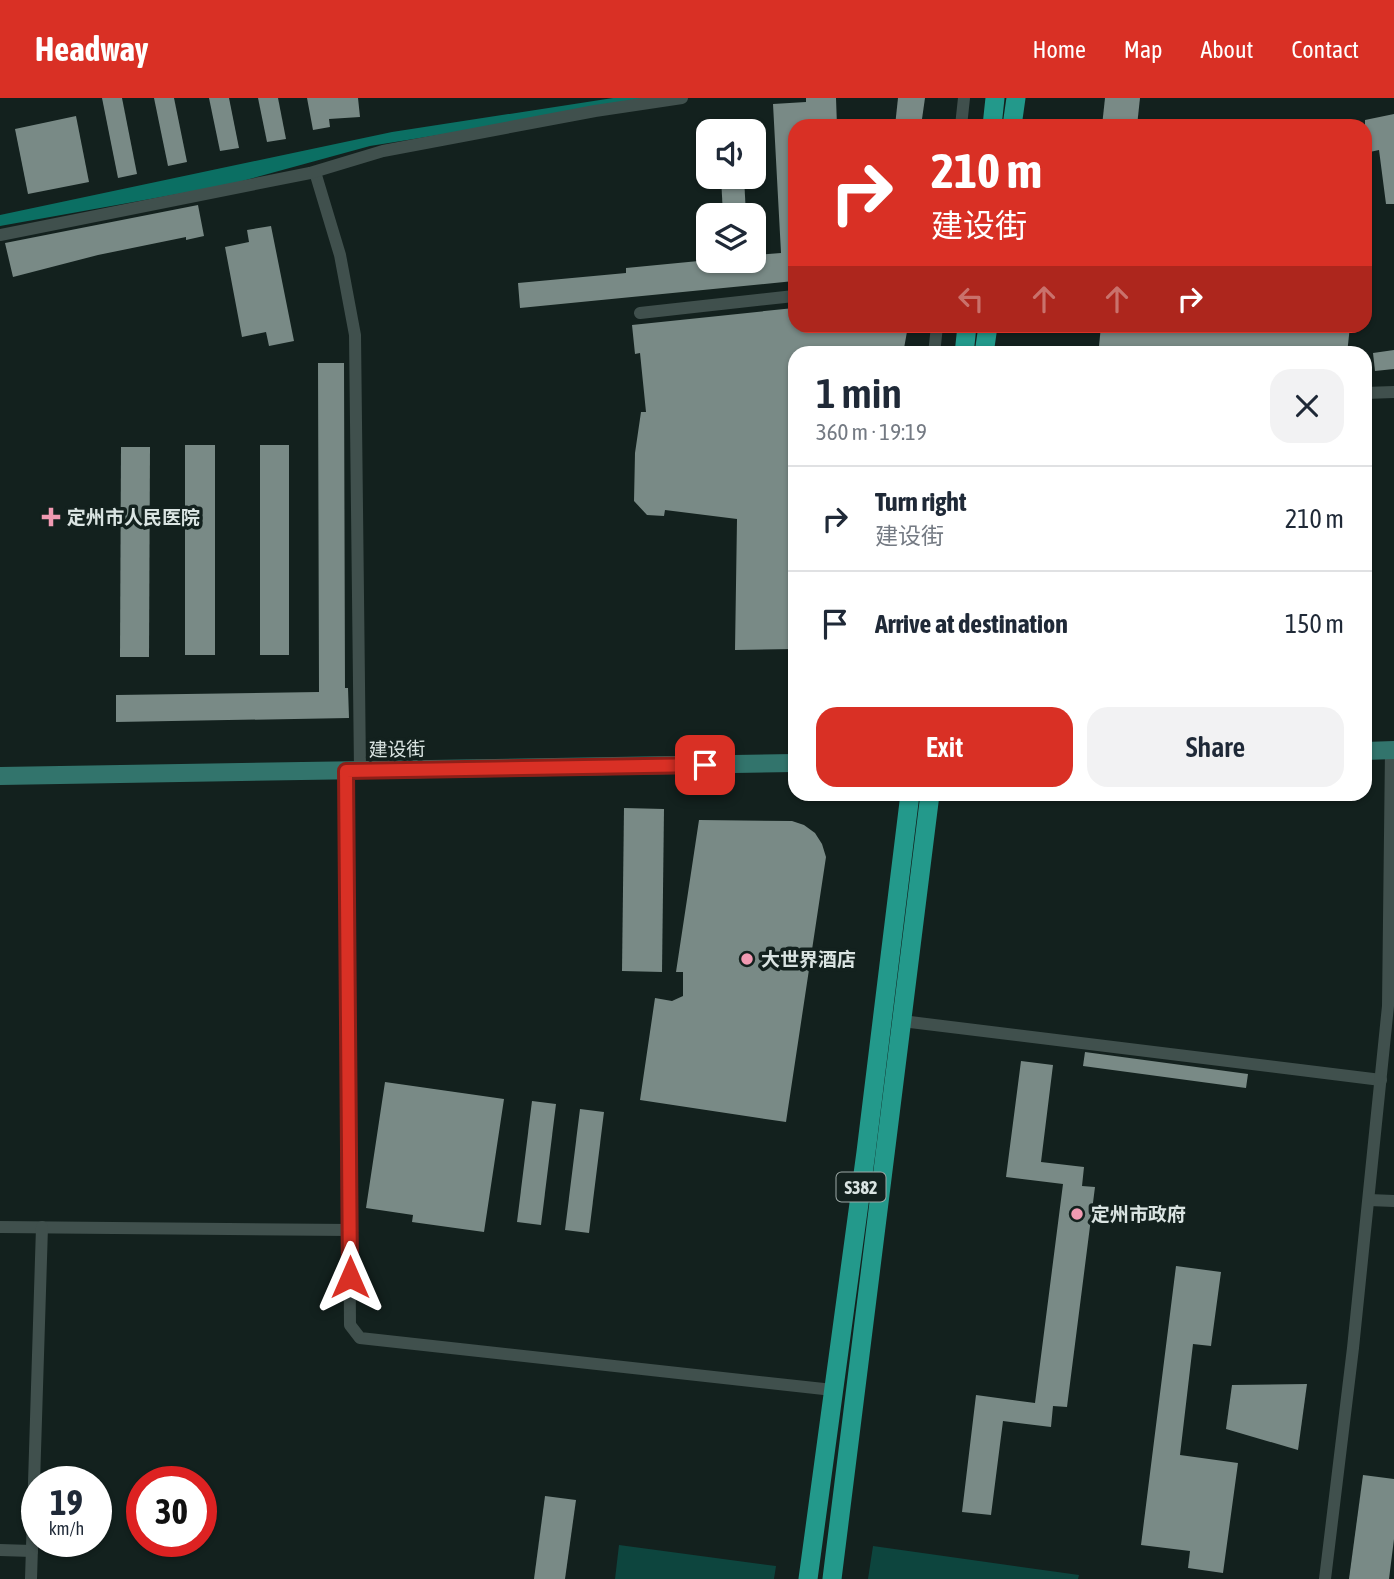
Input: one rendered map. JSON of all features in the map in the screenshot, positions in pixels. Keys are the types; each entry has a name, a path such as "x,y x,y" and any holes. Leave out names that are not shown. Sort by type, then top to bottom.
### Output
{"main road":[{"path":"993,119 995,98"},
{"path":"1013,119 1016,98"},
{"name":"S382","path":"808,1579 866,1152 909,801"},
{"name":"S382","path":"832,1579 929,801"}],"street":[{"path":"0,235 315,172 383,151 594,111 682,98"},
{"path":"962,119 964,98"},
{"path":"315,172 340,255 355,335 350,1325 360,1338 833,1390"},
{"path":"639,313 788,297"},
{"path":"1372,393 1394,392"},
{"path":"1325,1579 1388,1006 1393,750 1372,751"},
{"name":"建设街","path":"0,776 788,763"},
{"path":"902,1021 1381,1080"},
{"path":"1368,1200 1394,1201"},
{"path":"0,1227 350,1230"},
{"path":"35,1466 42,1227"},
{"path":"0,1550 21,1551"},
{"path":"31,1579 32,1557"}],"shaded area":[{"path":"613,98 670,98 370,146 228,185 0,226 0,215 392,132"},
{"path":"619,1545 776,1566 774,1579 615,1579"},
{"path":"873,1546 1079,1575 1078,1579 868,1579"}],"building":[{"path":"102,98 122,98 137,174 118,178"},
{"path":"154,98 174,98 187,162 168,166"},
{"path":"209,98 229,98 239,148 220,151"},
{"path":"258,98 278,98 286,139 267,142"},
{"path":"307,98 358,98 360,117 329,119 330,127 313,130"},
{"path":"806,98 836,98 837,119 788,119 788,282 520,308 518,283 626,273 626,268 696,261 696,273 766,273 766,254 781,253 773,104 806,102"},
{"path":"898,98 925,98 922,119 896,119"},
{"path":"1105,98 1140,98 1138,119 1103,119"},
{"path":"1394,114 1394,204 1386,204 1379,150 1372,152 1372,119 1370,119"},
{"path":"76,116 89,182 28,194 15,129"},
{"path":"722,189 745,189 745,203 722,203"},
{"path":"198,205 204,236 186,240 186,237 98,255 13,277 5,243"},
{"path":"271,226 294,341 269,346 266,332 242,337 225,247 249,242 247,230"},
{"path":"788,309 788,333 907,333 904,346 788,346 788,649 735,650 737,519 665,510 664,516 647,515 634,501 635,453 641,412 646,412 640,353 635,354 632,325"},
{"path":"1100,333 1349,333 1348,346 1099,346"},
{"path":"1394,350 1394,369 1375,371 1373,353"},
{"path":"318,363 344,363 345,688 348,688 349,718 116,722 116,695 319,692"},
{"path":"185,445 215,445 215,655 185,655"},
{"path":"260,445 289,445 289,655 260,655"},
{"path":"121,447 150,447 149,657 120,657"},
{"path":"624,808 664,809 662,972 622,971"},
{"name":"大世界酒店","path":"699,820 792,821 815,833 826,857 786,1122 640,1100 655,998 672,1001 683,996 683,972 676,972"},
{"path":"1085,1052 1248,1074 1246,1088 1083,1066"},
{"path":"1021,1061 1053,1065 1041,1162 1084,1167 1082,1186 1095,1187 1067,1407 1053,1406 1051,1427 1003,1421 991,1515 962,1512 976,1395 1035,1403 1063,1184 1006,1177"},
{"path":"385,1082 504,1099 484,1232 412,1222 413,1215 366,1208"},
{"path":"532,1101 556,1104 541,1225 517,1222"},
{"path":"580,1109 604,1112 589,1233 565,1230"},
{"path":"1176,1266 1221,1272 1211,1346 1193,1344 1180,1455 1238,1463 1223,1573 1188,1568 1190,1551 1141,1545"},
{"path":"1307,1384 1298,1450 1226,1429 1232,1385"},
{"path":"1363,1475 1394,1479 1394,1539 1389,1579 1349,1579"},
{"path":"545,1496 576,1500 565,1579 534,1579"}],"place":[{"name":"定州市人民医院","path":"51,517"},
{"name":"大世界酒店","path":"747,959"},
{"name":"定州市政府","path":"1077,1214"}],"route":[{"path":"350,1277 346,771 705,765"}]}
